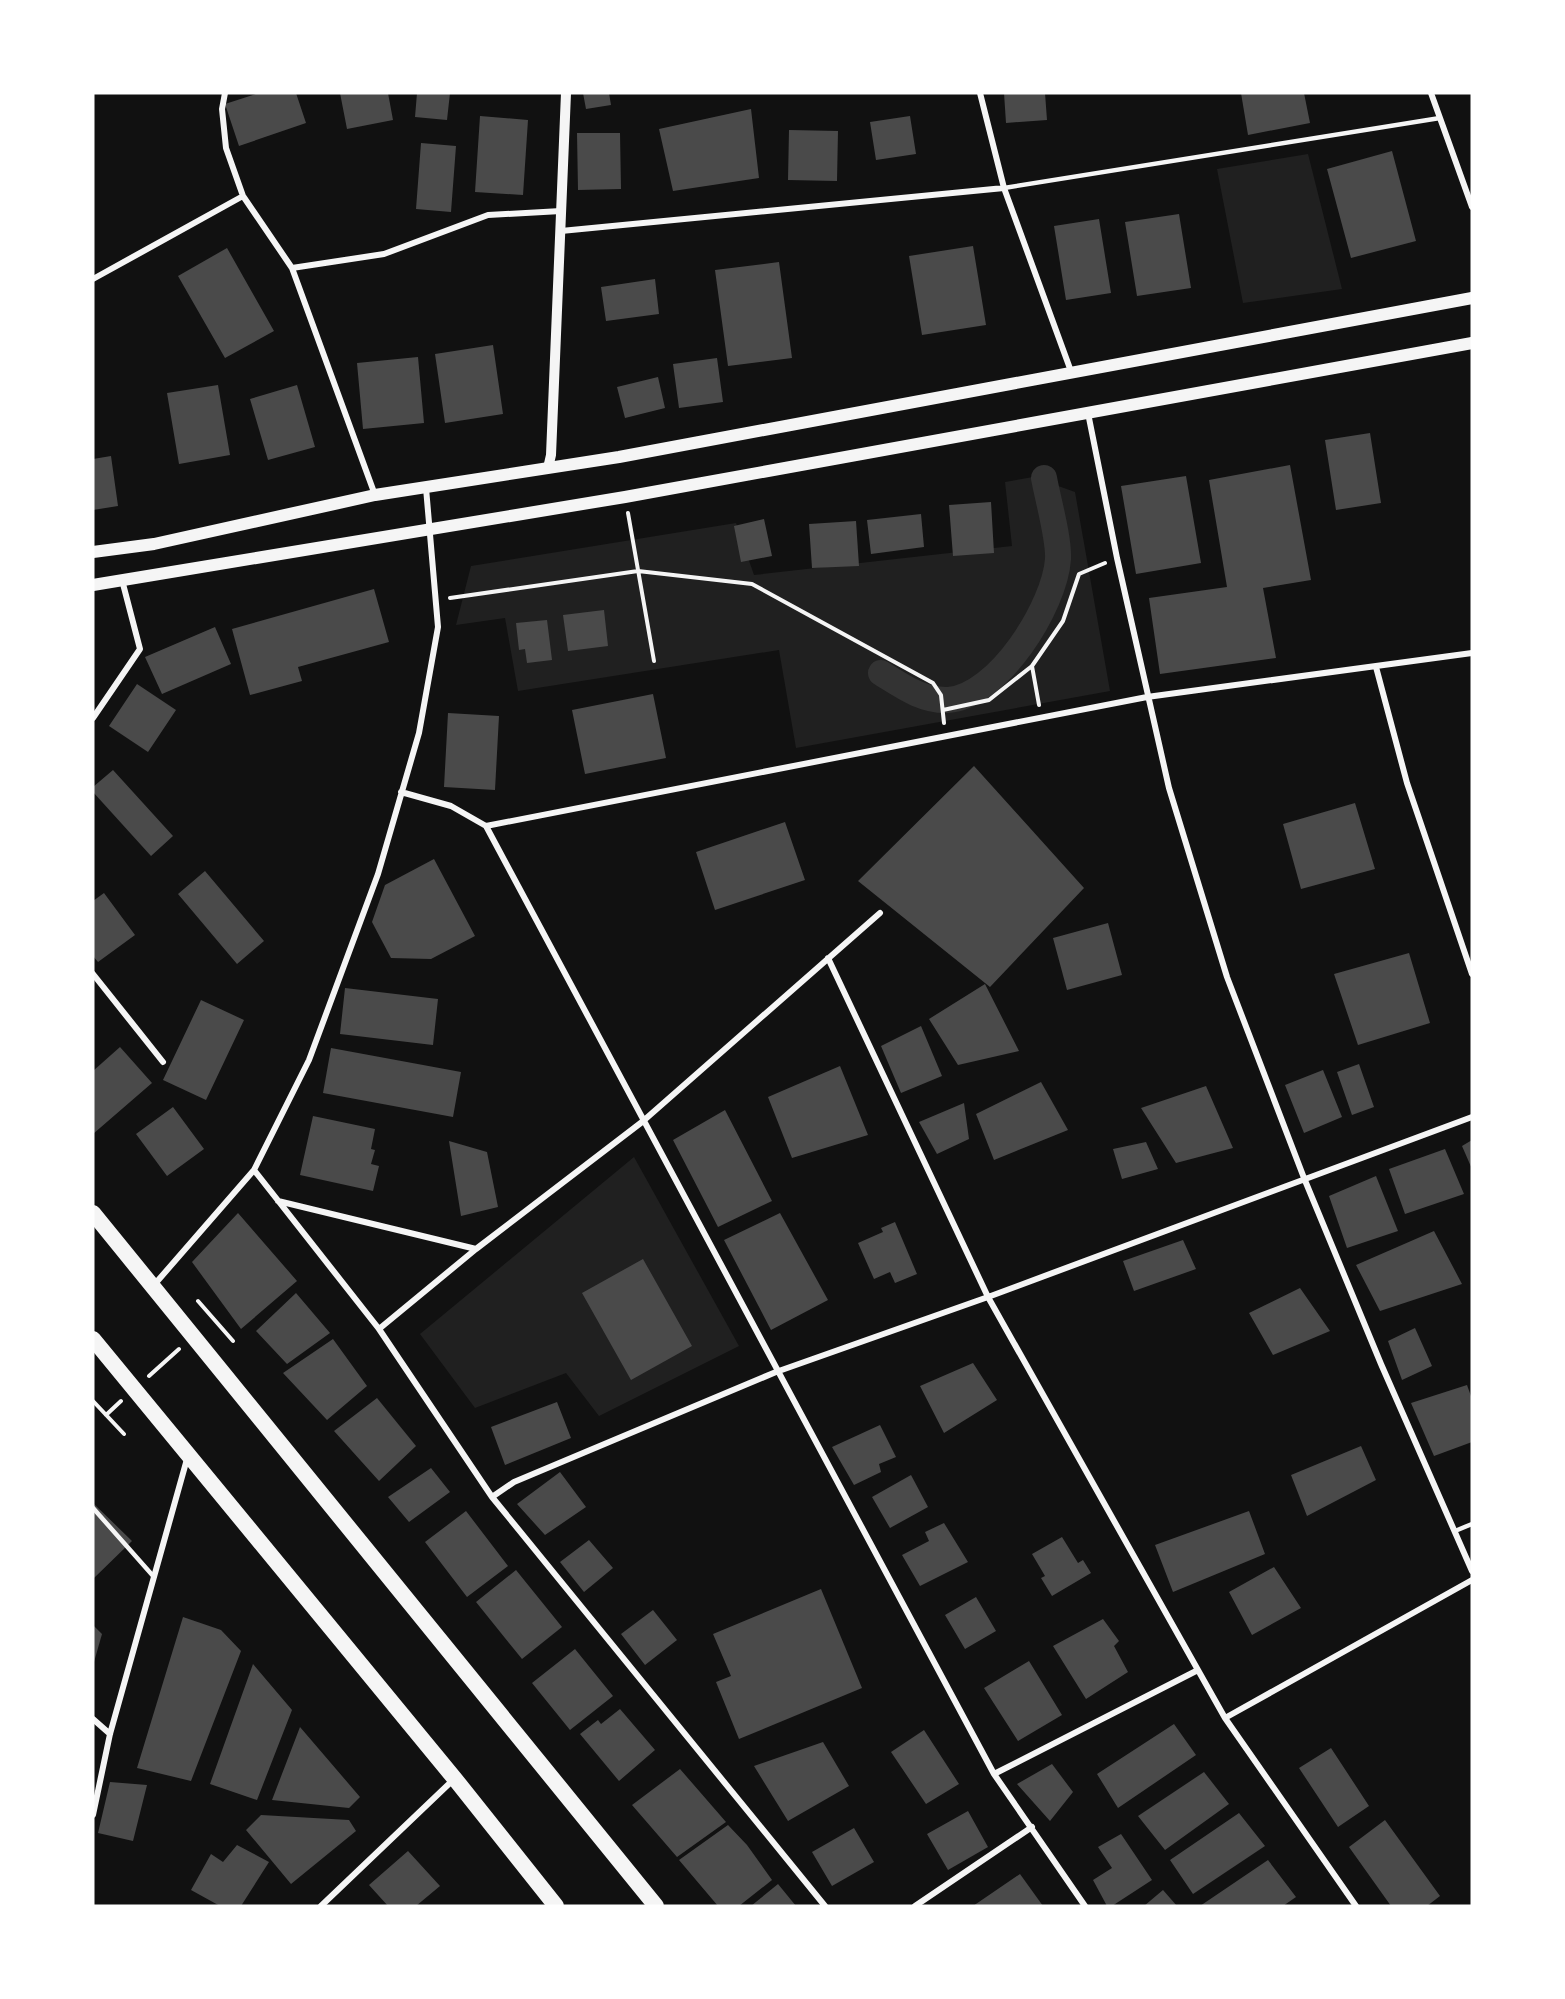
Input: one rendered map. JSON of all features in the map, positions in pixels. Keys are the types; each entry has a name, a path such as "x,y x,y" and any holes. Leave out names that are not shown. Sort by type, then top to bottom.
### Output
{"highway":[{"path":"93,1213 656,1906"},
{"path":"93,1339 455,1779 556,1906"}],"main road":[{"path":"93,552 154,544 375,495 548,468 1072,374 1472,298"},
{"path":"93,585 625,497 1472,343"}],"street":[{"path":"225,93 222,109 226,148 243,196 292,268 375,495"},
{"path":"548,468 551,455 566,93"},
{"path":"980,93 1004,188 1072,374"},
{"path":"1431,93 1472,207"},
{"path":"561,231 1004,188"},
{"path":"93,279 243,196"},
{"path":"292,268 384,254 488,215 561,211"},
{"path":"1088,414 1147,697 1169,788 1227,977 1304,1178 1381,1364 1472,1571"},
{"path":"152,1287 254,1170 309,1060 378,874 421,721 438,627 438,600 426,488"},
{"path":"93,717 140,649 122,580"},
{"path":"486,826 1147,697 1472,654"},
{"path":"1376,667 1407,783 1472,974"},
{"path":"402,792 451,806 486,826 642,1122 994,1774 1085,1906"},
{"path":"379,1329 476,1249 642,1122 880,913"},
{"path":"828,958 988,1297 1225,1718 1356,1906"},
{"path":"93,974 163,1062"},
{"path":"492,1497 514,1482 776,1372 988,1297 1472,1117"},
{"path":"254,1170 379,1329 492,1497 825,1906"},
{"path":"278,1201 476,1249"},
{"path":"93,1815 110,1734 188,1456"},
{"path":"1225,1718 1472,1580"},
{"path":"994,1774 1198,1670"},
{"path":"93,1719 110,1734"},
{"path":"321,1906 455,1779"},
{"path":"915,1906 1032,1827"}],"lane":[{"path":"1004,188 1440,118"},
{"path":"93,1508 154,1577"},
{"path":"1455,1531 1472,1524"}],"path":[{"path":"625,497 654,661"},
{"path":"438,600 638,571 752,584 933,683 941,695 943,710 989,700 1032,666 1063,621 1078,574 1117,558"},
{"path":"1032,666 1041,717"},
{"path":"198,1301 232,1341"},
{"path":"141,1383 186,1343"},
{"path":"106,1415 124,1399"},
{"path":"93,1401 124,1434"}],"shaded area":[{"path":"1308,154 1342,289 1243,303 1217,169"},
{"path":"1033,477 1075,492 1110,691 796,748 779,650 518,691 505,618 456,625 471,566 736,523 754,575 1012,546 1005,482"},
{"path":"634,1157 739,1346 599,1416 566,1373 475,1408 420,1334"}],"building":[{"path":"259,93 296,93 306,123 239,146 225,104"},
{"path":"340,93 388,93 393,120 347,129"},
{"path":"417,93 450,93 447,120 415,117"},
{"path":"583,93 609,93 611,105 586,109"},
{"path":"1004,93 1045,93 1047,120 1006,123"},
{"path":"1241,93 1304,93 1310,123 1248,135"},
{"path":"751,109 759,178 673,191 659,129"},
{"path":"480,116 528,120 523,195 475,192"},
{"path":"910,116 916,154 876,160 870,122"},
{"path":"789,130 838,131 837,181 788,180"},
{"path":"577,133 620,133 621,189 578,190"},
{"path":"421,143 456,146 451,212 416,209"},
{"path":"1392,151 1416,241 1351,258 1327,169"},
{"path":"1179,214 1191,288 1137,296 1125,222"},
{"path":"1099,219 1111,293 1066,300 1054,226"},
{"path":"973,246 986,325 922,335 909,256"},
{"path":"227,248 274,331 225,358 178,276"},
{"path":"779,262 792,358 728,366 715,270"},
{"path":"655,279 659,314 606,321 601,287"},
{"path":"493,345 503,414 445,423 435,354"},
{"path":"418,357 424,423 363,429 357,363"},
{"path":"717,358 723,402 679,408 673,364"},
{"path":"658,377 665,408 625,418 617,387"},
{"path":"218,385 230,455 179,464 167,393"},
{"path":"297,385 315,447 268,460 250,399"},
{"path":"1370,433 1381,503 1336,510 1325,440"},
{"path":"111,456 118,506 93,510 93,459"},
{"path":"1290,465 1311,580 1263,588 1276,658 1160,674 1149,598 1227,587 1209,480"},
{"path":"1186,476 1201,563 1136,574 1121,486"},
{"path":"991,502 994,553 953,556 949,505"},
{"path":"921,514 924,547 871,554 867,520"},
{"path":"764,519 772,556 741,562 734,526"},
{"path":"856,521 859,566 812,568 809,524"},
{"path":"374,589 389,642 298,667 302,681 250,695 232,629"},
{"path":"604,610 608,646 568,651 563,615"},
{"path":"547,620 552,660 527,663 525,649 519,650 516,623"},
{"path":"215,627 231,664 162,694 145,657"},
{"path":"137,684 176,710 148,752 109,726"},
{"path":"653,694 666,758 585,774 572,710"},
{"path":"448,713 499,716 495,790 444,787"},
{"path":"974,766 1084,888 990,987 858,881"},
{"path":"113,770 173,836 151,856 93,792 93,787"},
{"path":"1355,803 1375,869 1301,889 1283,824"},
{"path":"785,822 805,880 715,910 696,852"},
{"path":"434,859 475,936 431,959 391,958 372,922 385,885"},
{"path":"205,871 264,941 237,964 178,894"},
{"path":"104,893 135,935 98,962 93,956 93,901"},
{"path":"1108,923 1122,975 1067,990 1053,938"},
{"path":"1409,953 1430,1023 1358,1045 1334,974"},
{"path":"985,984 1019,1051 958,1065 929,1019"},
{"path":"345,988 438,999 433,1045 340,1034"},
{"path":"201,1000 244,1020 206,1100 163,1080"},
{"path":"921,1026 942,1076 901,1093 881,1046"},
{"path":"120,1047 152,1083 93,1134 93,1071"},
{"path":"331,1048 461,1072 453,1117 323,1093"},
{"path":"1359,1064 1374,1107 1352,1115 1337,1072"},
{"path":"840,1066 868,1135 792,1158 768,1097"},
{"path":"1323,1070 1342,1117 1304,1133 1285,1085"},
{"path":"1041,1082 1068,1130 994,1160 976,1114"},
{"path":"1206,1086 1233,1148 1176,1163 1141,1108"},
{"path":"964,1103 969,1139 937,1154 919,1122"},
{"path":"173,1107 204,1149 167,1176 136,1134"},
{"path":"725,1110 772,1201 718,1227 673,1140"},
{"path":"313,1116 375,1129 371,1149 375,1150 371,1164 379,1166 373,1191 300,1175"},
{"path":"1472,1140 1472,1169 1462,1146"},
{"path":"449,1141 487,1152 498,1207 461,1216"},
{"path":"1146,1142 1158,1169 1122,1179 1113,1149"},
{"path":"1445,1149 1464,1194 1405,1214 1389,1169"},
{"path":"1376,1176 1398,1231 1347,1248 1329,1196"},
{"path":"238,1213 297,1281 241,1329 192,1262"},
{"path":"780,1213 828,1300 771,1330 724,1240"},
{"path":"895,1222 917,1274 895,1283 890,1272 874,1279 858,1243 883,1232 881,1228"},
{"path":"1434,1231 1462,1284 1380,1311 1356,1265"},
{"path":"1183,1240 1196,1269 1134,1291 1123,1261"},
{"path":"643,1259 692,1346 631,1380 582,1293"},
{"path":"1300,1288 1330,1331 1273,1355 1249,1313"},
{"path":"296,1293 330,1333 287,1364 256,1331"},
{"path":"1415,1328 1432,1366 1402,1380 1388,1341"},
{"path":"333,1339 367,1386 327,1420 283,1373"},
{"path":"973,1363 997,1400 944,1433 920,1386"},
{"path":"1467,1385 1472,1399 1472,1442 1434,1456 1411,1403"},
{"path":"377,1398 416,1446 379,1481 334,1431"},
{"path":"557,1402 571,1438 505,1465 491,1427"},
{"path":"880,1425 896,1457 879,1464 881,1472 854,1485 832,1447"},
{"path":"1361,1446 1376,1480 1307,1516 1291,1475"},
{"path":"431,1468 450,1492 409,1522 388,1497"},
{"path":"560,1472 586,1507 545,1535 517,1504"},
{"path":"911,1475 928,1507 890,1528 872,1497"},
{"path":"93,1503 132,1541 93,1579"},
{"path":"466,1511 508,1566 467,1597 425,1542"},
{"path":"1249,1511 1265,1554 1173,1592 1155,1545"},
{"path":"944,1523 968,1562 920,1586 902,1555 929,1541 925,1532"},
{"path":"1062,1537 1078,1563 1083,1560 1091,1573 1052,1596 1041,1578 1045,1576 1032,1554"},
{"path":"589,1540 613,1568 584,1592 560,1562"},
{"path":"1274,1567 1301,1608 1252,1635 1229,1592"},
{"path":"516,1570 562,1627 522,1659 476,1602"},
{"path":"821,1589 862,1688 739,1739 716,1682 731,1676 713,1634"},
{"path":"976,1597 996,1631 965,1649 945,1615"},
{"path":"653,1610 677,1640 645,1665 621,1634"},
{"path":"183,1617 221,1630 241,1651 191,1781 137,1768"},
{"path":"1103,1619 1119,1641 1114,1646 1128,1672 1086,1699 1053,1646"},
{"path":"93,1625 102,1634 94,1662 93,1662"},
{"path":"575,1649 613,1696 570,1730 532,1683"},
{"path":"1029,1661 1062,1715 1018,1741 984,1688"},
{"path":"253,1664 292,1710 257,1800 210,1784"},
{"path":"620,1709 655,1750 619,1781 580,1734 598,1720 601,1724"},
{"path":"1174,1724 1196,1755 1118,1808 1097,1774"},
{"path":"300,1727 360,1797 349,1808 272,1800"},
{"path":"924,1730 959,1784 926,1804 891,1752"},
{"path":"823,1742 849,1786 788,1821 754,1766"},
{"path":"1331,1748 1369,1806 1338,1827 1299,1768"},
{"path":"1052,1764 1073,1792 1050,1821 1017,1784"},
{"path":"680,1769 726,1822 677,1857 632,1805"},
{"path":"1204,1772 1229,1804 1165,1850 1138,1816"},
{"path":"110,1782 147,1785 133,1841 98,1833"},
{"path":"968,1811 988,1847 948,1870 927,1834"},
{"path":"1239,1813 1265,1846 1193,1894 1170,1860"},
{"path":"261,1815 349,1820 356,1831 291,1884 246,1830"},
{"path":"1385,1820 1440,1896 1427,1906 1391,1906 1349,1847"},
{"path":"728,1825 747,1845 772,1880 739,1906 718,1906 679,1860"},
{"path":"854,1828 874,1862 832,1886 812,1852"},
{"path":"1121,1834 1152,1880 1112,1906 1107,1906 1093,1880 1112,1868 1098,1847"},
{"path":"237,1845 269,1862 241,1906 220,1906 191,1890 211,1854 223,1862"},
{"path":"408,1851 440,1886 416,1906 388,1906 369,1885"},
{"path":"1268,1860 1296,1897 1283,1906 1200,1906"},
{"path":"1020,1874 1043,1906 973,1906"},
{"path":"778,1884 796,1906 751,1906"},
{"path":"1163,1890 1177,1906 1144,1906"}],"waterway":[{"path":"881,673 921,695 948,700 967,695 986,683 1021,646 1047,600 1058,559 1055,530 1044,478"}]}
